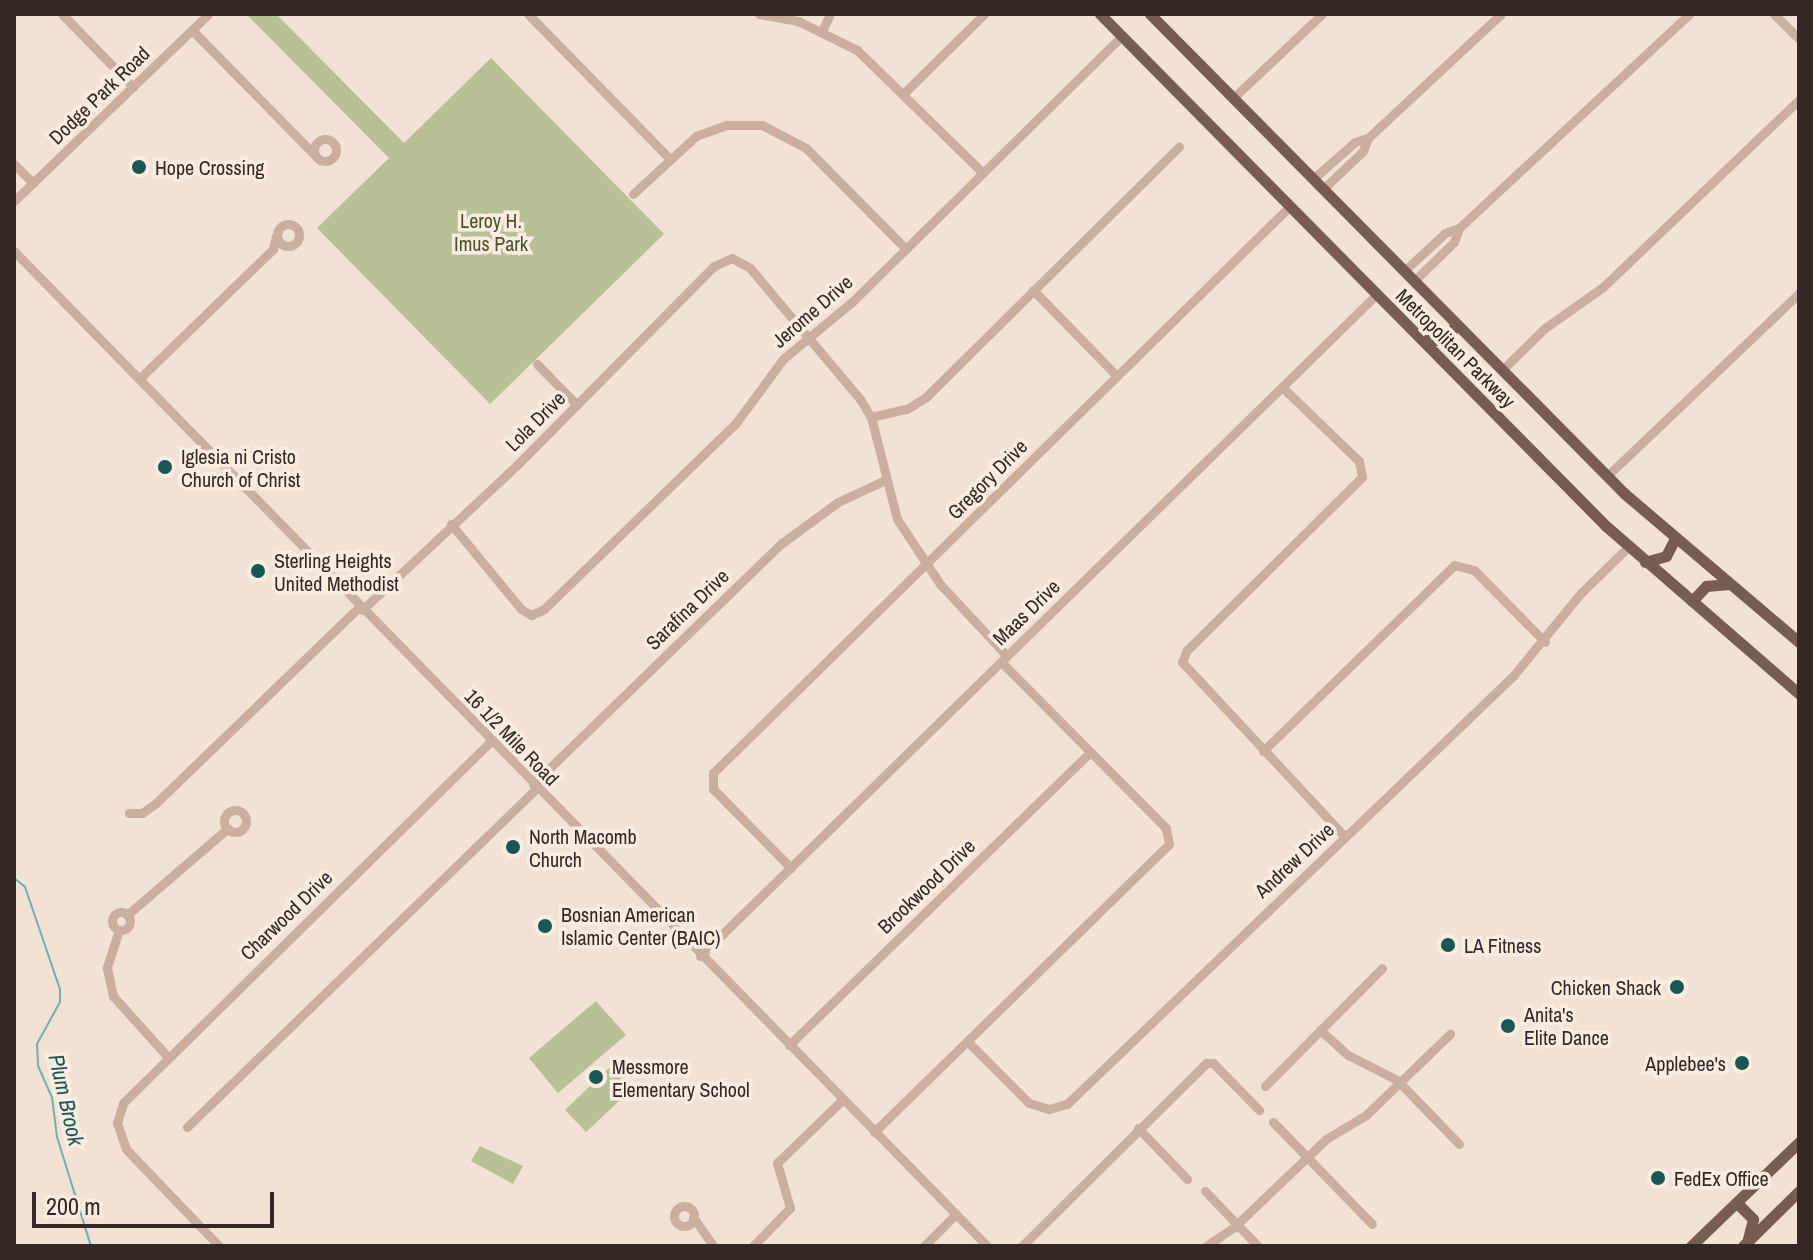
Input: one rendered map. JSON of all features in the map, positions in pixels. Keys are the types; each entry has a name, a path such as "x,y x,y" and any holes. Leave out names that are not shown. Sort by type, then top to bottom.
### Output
{"main road":[{"name":"Metropolitan Parkway","path":"1100,14 1628,547 1799,694"},
{"name":"Metropolitan Parkway","path":"1150,14 1607,476 1674,540 1799,642"},
{"path":"1422,340 1445,340 1456,324"},
{"path":"1645,562 1666,556 1674,540"},
{"path":"1692,601 1706,586 1728,584"},
{"path":"1691,1246 1799,1142"},
{"path":"1744,1244 1799,1191"},
{"path":"1737,1203 1753,1219 1744,1244"}],"street":[{"path":"62,14 133,87"},
{"name":"Dodge Park Road","path":"14,201 208,14"},
{"path":"528,14 669,158"},
{"path":"759,14 822,31 866,57 983,173"},
{"path":"822,31 830,14"},
{"path":"904,93 984,14"},
{"path":"1233,98 1322,14"},
{"path":"1313,179 1355,142 1368,138 1501,14"},
{"path":"1404,271 1445,233 1459,228 1689,14"},
{"path":"1774,14 1799,39"},
{"path":"192,30 304,144 315,155 326,161 336,152 329,140 304,144"},
{"name":"Jerome Drive","path":"451,524 498,584 531,615 543,610 736,423 778,365 906,249 1122,36"},
{"path":"1502,370 1545,328 1603,287 1799,100"},
{"path":"633,194 669,158 717,127 747,123 777,130 806,148 906,249"},
{"path":"1323,189 1363,151 1368,138"},
{"path":"315,155 318,141"},
{"path":"871,417 907,409 926,397 1179,147"},
{"path":"14,164 33,183"},
{"name":"Gregory Drive","path":"791,868 719,796 710,779 1290,206"},
{"path":"140,378 273,249 298,239 297,228 283,224 273,249"},
{"path":"1414,281 1454,242 1459,228"},
{"path":"276,236 286,246"},
{"name":"16 1/2 Mile Road","path":"14,251 700,956 987,1246"},
{"name":"Lola Drive","path":"129,813 142,813 155,804 577,405 714,266 732,258 750,268 810,339"},
{"path":"1033,290 1117,376"},
{"path":"1607,476 1799,293"},
{"name":"Maas Drive","path":"700,956 1377,294"},
{"path":"810,339 871,417 883,481 897,519 925,564 1004,659 1170,837 1164,851 874,1132"},
{"path":"537,364 577,405"},
{"path":"1282,387 1363,472 1354,488 1187,650 1182,662 1345,837"},
{"name":"Sarafina Drive","path":"187,1127 782,543 838,502 883,481"},
{"name":"Andrew Drive","path":"968,1042 1029,1103 1040,1108 1062,1106 1545,642 1576,599 1628,547"},
{"path":"1263,751 1454,565 1474,570 1545,642"},
{"name":"Charwood Drive","path":"219,1246 126,1149 117,1123 127,1096 491,741"},
{"name":"Brookwood Drive","path":"789,1045 1089,753"},
{"path":"167,1056 113,996 107,968 119,930 113,919 119,913 127,915 228,828"},
{"path":"1265,1086 1382,968"},
{"path":"1320,1030 1348,1055 1400,1082 1459,1144"},
{"path":"1206,1246 1237,1224 1307,1157 1366,1115 1450,1034"},
{"path":"1022,1246 1138,1128 1210,1062 1259,1110"},
{"path":"753,1246 790,1208 777,1163 842,1100"},
{"path":"1273,1122 1372,1224"},
{"path":"1138,1128 1187,1179"},
{"path":"1205,1191 1258,1246"},
{"path":"697,1229 677,1222 676,1210 688,1207 697,1229 713,1246"},
{"path":"924,1246 956,1214"},
{"path":"685,1225 693,1217"}],"green space":[{"name":"Leroy H. Imus Park","path":"246,14 276,14 404,143 491,58 664,234 490,404 317,228 389,158"},
{"path":"596,1001 626,1035 558,1093 529,1058"},
{"path":"611,1066 632,1089 586,1132 565,1110"},
{"path":"480,1146 523,1166 513,1184 471,1161"}],"waterway":[{"name":"Plum Brook","path":"14,825 14,851"},
{"name":"Plum Brook","path":"14,878 25,887 60,989 60,1002 37,1044 38,1066 52,1097 57,1137 91,1246"}],"place":[{"name":"Hope Crossing","path":"139,167"},
{"name":"Iglesia ni Cristo Church of Christ","path":"165,467"},
{"name":"Sterling Heights United Methodist","path":"258,571"},
{"name":"North Macomb Church","path":"513,847"},
{"name":"Bosnian American Islamic Center (BAIC)","path":"545,926"},
{"name":"LA Fitness","path":"1448,945"},
{"name":"Chicken Shack","path":"1677,987"},
{"name":"Anita's Elite Dance","path":"1508,1026"},
{"name":"Applebee's","path":"1742,1063"},
{"name":"Messmore Elementary School","path":"596,1077"},
{"name":"FedEx Office","path":"1658,1178"}]}
